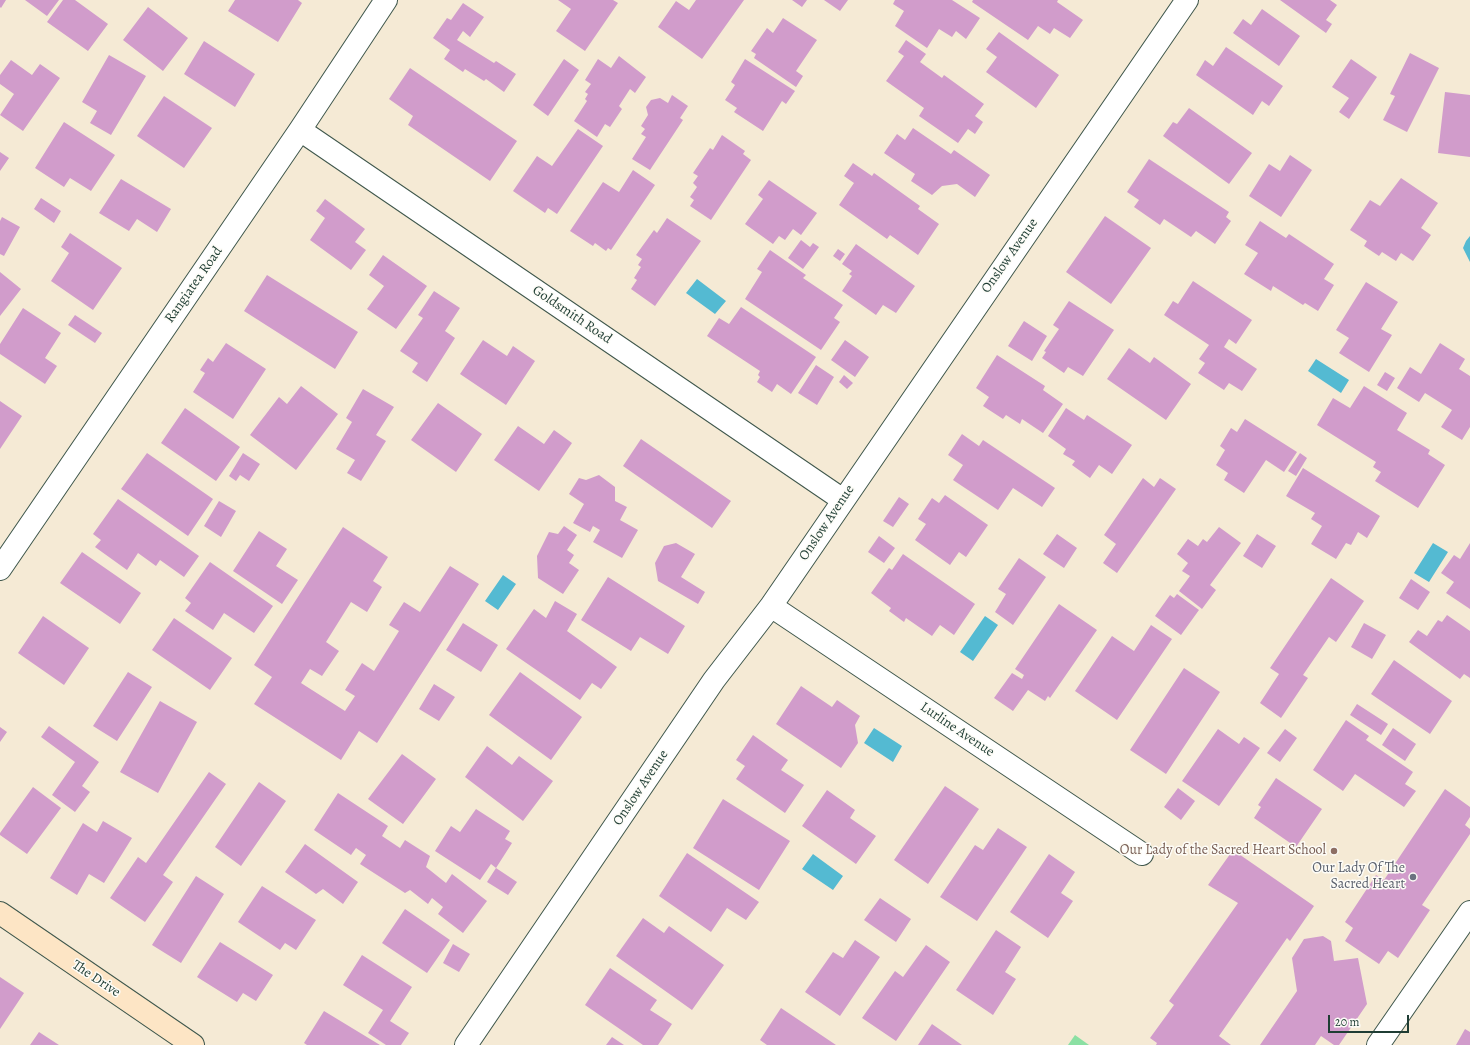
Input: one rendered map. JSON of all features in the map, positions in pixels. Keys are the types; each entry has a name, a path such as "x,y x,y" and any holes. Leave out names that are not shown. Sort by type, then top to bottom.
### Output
{"main road":[{"name":"The Drive","path":"0,913 192,1045"}],"street":[{"name":"Rangiatea Road","path":"0,568 300,130 386,0"},
{"name":"Onslow Avenue","path":"466,1045 714,680 771,606 1187,0"},
{"name":"Goldsmith Road","path":"300,130 843,500"},
{"name":"Lurline Avenue","path":"771,606 1142,854"},
{"path":"1378,1045 1470,912"}],"green space":[{"path":"1075,1035 1089,1045 1068,1045"}],"water":[{"path":"1470,236 1470,262 1463,248"},
{"path":"697,279 726,301 715,314 686,293"},
{"path":"1316,359 1349,380 1341,393 1308,371"},
{"path":"1433,543 1448,552 1429,582 1414,573"},
{"path":"503,575 516,584 498,610 485,601"},
{"path":"985,616 998,625 973,661 960,652"},
{"path":"874,728 902,746 893,762 864,743"},
{"path":"813,854 843,876 833,890 802,869"}],"building":[{"path":"0,0 6,0 1,8 0,7"},
{"path":"25,0 59,0 47,16"},
{"path":"63,0 75,0 108,24 88,51 47,22"},
{"path":"235,0 298,0 302,3 278,42 228,11"},
{"path":"558,0 613,0 618,3 585,51 556,31 571,9"},
{"path":"696,0 744,0 702,59 658,27 676,1 689,10"},
{"path":"792,0 807,0 802,7"},
{"path":"824,0 848,0 840,11"},
{"path":"895,0 952,0 980,18 966,39 956,31 952,37 939,29 927,48 895,26 904,11 893,4"},
{"path":"973,0 1058,0 1057,2 1083,20 1070,38 1054,28 1050,34 1038,26 1028,40 972,2"},
{"path":"1280,0 1330,0 1337,5 1326,20 1332,24 1326,33"},
{"path":"463,3 484,17 470,37 463,31 457,40 494,63 496,61 516,74 504,92 486,79 484,81 465,69 463,72 444,59 450,50 433,38 447,18 451,20"},
{"path":"148,7 188,38 163,71 123,40"},
{"path":"1262,9 1300,36 1279,66 1233,33 1243,19 1251,25"},
{"path":"783,18 817,40 796,71 803,76 796,87 754,58 756,54 751,51 767,28 773,33"},
{"path":"999,32 1059,75 1036,108 986,72 997,57 986,49"},
{"path":"906,40 926,54 920,62 942,78 944,75 984,104 975,116 983,122 975,134 968,129 958,143 919,116 924,108 886,81 904,56 898,52"},
{"path":"204,41 255,74 235,107 184,74"},
{"path":"1226,47 1283,86 1269,106 1262,101 1253,115 1196,75 1205,60 1213,66"},
{"path":"1410,53 1439,68 1407,132 1383,120 1395,96 1390,94"},
{"path":"109,55 146,76 111,135 90,123 97,111 82,102"},
{"path":"619,56 646,77 635,93 630,89 619,106 622,109 610,127 605,124 597,137 574,121 587,101 585,99 588,94 585,92 591,84 585,80 598,59 611,68"},
{"path":"564,59 579,70 548,116 533,105"},
{"path":"745,59 795,91 786,104 782,101 763,131 734,112 737,108 725,100 735,85 731,82"},
{"path":"1351,59 1377,77 1349,119 1339,112 1349,98 1332,87"},
{"path":"11,60 32,75 40,64 60,78 23,131 0,115 14,94 0,84 0,75"},
{"path":"410,68 517,141 490,181 408,125 413,116 389,99"},
{"path":"1445,92 1470,95 1470,157 1438,153"},
{"path":"672,95 688,106 680,118 683,120 650,170 632,159 646,137 641,134 645,129 641,126 648,115 646,107 651,100 660,98 668,103"},
{"path":"164,96 212,128 184,168 137,136"},
{"path":"1189,108 1252,153 1229,184 1163,136 1173,122 1177,124"},
{"path":"64,122 115,155 91,191 70,178 64,187 35,168"},
{"path":"913,128 951,154 954,150 990,175 975,197 957,184 942,186 932,195 911,181 915,174 884,153 897,134 905,140"},
{"path":"578,129 603,146 557,214 548,208 545,213 513,191 537,156 552,166"},
{"path":"722,135 745,151 743,154 751,160 711,220 690,206 694,200 690,197 697,187 693,183 698,176 693,173 710,148 713,150"},
{"path":"0,152 9,158 0,171"},
{"path":"1290,155 1312,170 1281,217 1249,196 1269,164 1280,171"},
{"path":"1149,159 1229,212 1226,217 1231,221 1215,244 1196,231 1191,237 1164,219 1160,225 1134,207 1139,200 1127,192"},
{"path":"853,163 872,176 874,173 920,206 918,209 939,224 918,255 890,235 887,239 839,205 854,183 844,176"},
{"path":"633,170 655,185 611,250 608,248 606,251 595,243 593,246 570,231 603,182 619,192"},
{"path":"1401,178 1438,203 1421,228 1431,235 1413,261 1401,253 1396,261 1382,252 1379,256 1364,246 1367,241 1350,230 1370,200 1380,206"},
{"path":"121,179 171,209 157,232 137,219 129,231 99,213"},
{"path":"769,180 817,213 801,235 793,229 785,240 779,236 773,244 745,224 763,199 758,195"},
{"path":"41,198 61,211 54,223 34,209"},
{"path":"325,199 365,229 355,242 366,250 351,270 310,240 325,218 316,211"},
{"path":"1105,216 1151,248 1111,304 1066,272"},
{"path":"2,217 20,227 4,256 0,254 0,221"},
{"path":"667,218 701,241 655,306 631,289 637,280 634,278 641,267 638,265 642,259 636,255 654,230 657,233"},
{"path":"1260,221 1286,238 1289,234 1334,264 1324,279 1334,285 1318,311 1305,303 1303,305 1273,286 1271,291 1244,274 1258,253 1245,245"},
{"path":"70,233 122,268 93,310 51,281 69,253 61,247"},
{"path":"801,240 810,247 813,243 819,247 803,269 788,258"},
{"path":"856,244 915,286 896,313 883,305 876,315 842,291 852,276 849,274 852,271 842,264"},
{"path":"838,249 845,254 840,261 833,256"},
{"path":"770,250 806,275 803,278 843,305 834,318 840,322 821,350 745,299 762,272 757,269"},
{"path":"383,255 427,286 396,329 367,309 384,286 369,275"},
{"path":"0,272 21,289 0,316"},
{"path":"267,275 358,332 335,369 244,311"},
{"path":"1193,281 1252,320 1236,344 1229,339 1224,347 1257,369 1242,391 1229,383 1224,390 1198,373 1205,363 1199,359 1209,345 1164,315 1173,301 1178,304"},
{"path":"1366,282 1398,302 1381,329 1392,335 1369,372 1339,353 1349,338 1336,330"},
{"path":"434,291 460,308 445,331 455,338 427,382 412,372 418,363 400,351 423,318 418,315"},
{"path":"1069,301 1114,330 1083,376 1068,367 1064,373 1042,358 1046,352 1044,351 1059,329 1053,325"},
{"path":"741,307 816,357 791,394 777,384 772,392 757,382 760,377 758,375 760,371 707,336 719,318 729,324"},
{"path":"23,308 61,333 45,358 57,366 45,384 0,354 0,344"},
{"path":"75,315 102,333 95,343 68,325"},
{"path":"1024,321 1047,336 1032,361 1008,346"},
{"path":"483,340 507,356 513,346 535,361 506,405 460,374"},
{"path":"845,340 869,357 855,377 831,360"},
{"path":"226,343 266,369 233,419 193,392 205,373 200,370 208,358 213,362"},
{"path":"1440,343 1465,359 1459,369 1470,376 1470,427 1462,440 1441,427 1452,410 1425,393 1419,402 1397,388 1410,367 1421,374"},
{"path":"1129,348 1150,363 1154,357 1191,384 1166,420 1107,379"},
{"path":"997,355 1045,386 1043,390 1063,404 1043,433 1022,419 1020,424 1006,415 1003,419 983,406 989,397 976,388"},
{"path":"816,365 834,377 817,405 798,393"},
{"path":"1385,372 1395,378 1387,391 1377,385"},
{"path":"844,375 853,383 847,389 839,382"},
{"path":"301,386 338,414 296,470 250,435 279,397 287,404"},
{"path":"1364,386 1407,413 1397,430 1430,450 1428,454 1445,465 1418,508 1375,481 1381,472 1373,467 1376,462 1317,425 1333,398 1350,408"},
{"path":"363,389 394,407 376,435 386,441 361,481 347,473 355,460 336,449 352,422 346,418"},
{"path":"0,401 22,416 0,449"},
{"path":"438,403 482,434 456,472 411,440"},
{"path":"185,408 240,447 216,481 161,443"},
{"path":"1066,408 1084,420 1087,415 1132,445 1112,474 1099,465 1090,478 1072,465 1075,461 1063,454 1066,449 1048,436"},
{"path":"1245,419 1297,452 1284,472 1266,460 1244,493 1224,480 1228,473 1216,465 1225,450 1220,446 1231,428 1237,432"},
{"path":"518,426 544,444 554,430 572,443 539,491 494,460"},
{"path":"962,434 979,446 983,440 1055,488 1042,507 1013,488 998,510 953,480 963,465 948,455"},
{"path":"641,439 731,501 712,528 623,466"},
{"path":"147,453 213,499 188,536 121,489"},
{"path":"243,453 260,464 249,481 240,475 236,481 229,476"},
{"path":"1300,453 1307,458 1296,476 1288,471"},
{"path":"1303,468 1380,516 1367,538 1358,532 1351,545 1346,543 1336,559 1311,544 1322,526 1311,519 1315,513 1286,496"},
{"path":"599,475 615,487 615,501 627,507 620,520 638,530 622,558 593,542 600,530 593,526 590,532 573,523 584,504 569,494 579,478 586,480"},
{"path":"1143,478 1154,487 1160,478 1176,489 1117,573 1103,563 1116,544 1104,535"},
{"path":"945,495 988,525 966,557 959,552 950,565 915,540 926,524 918,519 932,498 939,503"},
{"path":"899,497 909,504 893,527 883,521"},
{"path":"118,499 199,556 184,577 160,560 156,566 138,553 127,570 95,547 101,540 93,534"},
{"path":"219,501 236,511 221,537 204,526"},
{"path":"564,526 577,535 567,550 574,555 569,563 579,570 563,594 538,578 537,556 549,532 558,534"},
{"path":"343,527 388,557 373,581 382,587 367,612 351,602 326,642 339,651 322,676 310,669 301,683 345,711 355,696 345,690 362,663 374,671 399,631 389,625 404,602 420,612 450,566 479,584 377,743 359,731 341,760 254,704 272,677 254,665"},
{"path":"1219,527 1241,543 1210,585 1216,590 1202,609 1179,591 1190,576 1182,571 1188,563 1177,554 1188,539 1198,546 1203,539 1207,542"},
{"path":"259,531 287,549 276,566 298,580 282,604 233,571"},
{"path":"1057,534 1077,548 1064,568 1043,554"},
{"path":"1257,534 1276,546 1262,568 1243,556"},
{"path":"879,536 895,548 884,563 868,552"},
{"path":"676,543 695,554 681,577 705,592 698,604 658,581 655,563 664,546"},
{"path":"1470,543 1470,609 1446,593 1454,582 1441,573 1454,555 1460,559"},
{"path":"82,552 141,593 120,624 60,583"},
{"path":"903,554 975,604 954,635 940,625 932,636 906,618 904,622 889,611 891,608 871,593 889,568 892,570"},
{"path":"1019,558 1046,577 1013,625 995,612 1006,594 998,589"},
{"path":"210,562 273,606 254,633 224,613 213,630 185,611 191,603 185,598"},
{"path":"608,577 685,626 668,654 640,637 631,651 581,620"},
{"path":"1331,578 1364,601 1336,642 1329,637 1303,675 1308,678 1281,718 1260,703 1279,674 1270,668"},
{"path":"1411,579 1430,592 1418,610 1399,598"},
{"path":"1177,594 1199,610 1181,635 1155,616 1170,595 1174,598"},
{"path":"555,601 577,614 567,631 617,667 601,689 592,683 580,700 506,649 534,609 546,618"},
{"path":"1059,604 1097,630 1050,698 1048,696 1045,701 1028,690 1013,711 994,698 1012,673 1022,679 1024,675 1015,669"},
{"path":"1447,615 1470,631 1470,678 1464,674 1460,679 1409,642 1418,630 1427,636 1438,620 1442,622"},
{"path":"43,616 89,648 64,685 18,653"},
{"path":"174,618 232,658 210,690 152,650"},
{"path":"463,623 498,645 481,672 446,650"},
{"path":"1364,623 1386,635 1372,659 1351,647"},
{"path":"1151,625 1172,639 1117,720 1075,691 1112,636 1134,651"},
{"path":"1394,660 1452,701 1430,734 1371,694"},
{"path":"1184,668 1220,692 1166,774 1130,750"},
{"path":"128,672 152,687 117,741 93,726"},
{"path":"520,672 582,717 551,760 489,715"},
{"path":"434,684 455,697 439,721 419,709"},
{"path":"801,686 832,707 837,700 860,716 855,725 858,743 841,768 776,724"},
{"path":"160,701 197,722 158,793 120,772"},
{"path":"1357,704 1388,724 1381,735 1350,715"},
{"path":"1346,720 1369,736 1366,740 1413,772 1405,784 1416,791 1404,807 1355,774 1343,791 1313,770"},
{"path":"49,726 99,762 82,786 90,792 75,812 52,795 75,762 41,737"},
{"path":"0,727 7,732 0,742"},
{"path":"1393,728 1416,744 1405,761 1382,745"},
{"path":"1218,729 1239,744 1244,737 1260,748 1219,806 1182,781"},
{"path":"1285,729 1297,738 1280,762 1267,753"},
{"path":"753,735 788,760 781,770 804,785 785,813 736,779 745,766 736,760"},
{"path":"487,746 512,765 519,756 553,781 523,821 465,777"},
{"path":"402,754 436,779 403,824 368,799"},
{"path":"209,772 226,784 163,875 173,882 145,922 110,898 138,857 146,863"},
{"path":"1276,778 1322,809 1296,847 1254,818 1261,807 1258,805"},
{"path":"259,782 286,801 241,866 215,847"},
{"path":"945,786 979,809 928,884 894,860"},
{"path":"33,787 61,808 27,854 0,835 0,833"},
{"path":"1178,788 1195,801 1181,820 1164,807"},
{"name":"Our Lady Of The Sacred Heart","path":"1445,789 1470,807 1470,817 1465,825 1470,829 1470,834 1422,905 1430,910 1398,958 1388,951 1379,964 1345,941 1353,928 1345,922 1376,875 1384,880"},
{"path":"827,790 855,810 850,818 876,836 856,864 802,826"},
{"path":"338,793 388,826 382,836 400,848 405,840 430,856 426,867 446,883 452,874 487,901 463,933 438,914 443,907 432,898 428,904 410,890 405,893 360,864 366,855 356,848 351,855 314,830"},
{"path":"723,799 790,841 759,890 693,848"},
{"path":"476,809 510,831 505,839 512,843 496,868 491,864 480,880 435,851 451,826 460,832"},
{"path":"103,821 132,838 104,883 89,874 77,895 50,878 83,823 97,832"},
{"path":"998,828 1027,847 977,921 940,897 975,845 983,850"},
{"path":"305,844 358,882 343,904 323,889 316,894 285,872"},
{"path":"1233,850 1314,906 1290,941 1287,938 1219,1036 1231,1045 1156,1045 1157,1043 1150,1038 1174,1005 1169,1001 1238,903 1208,885"},
{"path":"687,853 759,902 746,920 727,908 711,932 659,896"},
{"path":"1049,854 1075,872 1061,893 1073,901 1048,938 1010,912"},
{"path":"496,868 517,882 508,895 487,882"},
{"path":"196,876 224,894 181,963 152,945"},
{"path":"262,886 316,920 296,950 285,943 280,950 238,922"},
{"path":"880,898 911,919 896,942 864,920"},
{"path":"405,909 450,940 427,973 382,943"},
{"path":"643,918 664,933 669,926 724,965 692,1010 616,956"},
{"path":"996,930 1021,947 1005,972 1016,979 993,1015 956,990"},
{"path":"1323,936 1331,941 1334,961 1358,958 1367,1004 1339,1045 1334,1045 1321,1036 1315,1045 1260,1045 1297,991 1292,958 1304,939"},
{"path":"855,940 880,957 840,1016 805,992 833,952 843,958"},
{"path":"220,942 273,975 256,1001 243,993 237,1002 197,977"},
{"path":"453,944 470,954 459,972 443,963"},
{"path":"926,945 950,962 896,1041 862,1018 895,971 903,977"},
{"path":"362,955 412,987 390,1021 409,1033 401,1045 386,1045 368,1033 383,1010 343,985"},
{"path":"610,968 657,1000 650,1010 672,1024 658,1045 643,1045 585,1005"},
{"path":"0,977 24,993 0,1029"},
{"path":"781,1008 836,1045 767,1045 760,1040"},
{"path":"324,1011 380,1045 307,1045 304,1043"},
{"path":"932,1024 962,1045 918,1045"},
{"path":"1465,1029 1470,1032 1470,1045 1456,1045"},
{"path":"39,1032 59,1045 30,1045"},
{"path":"612,1037 624,1045 606,1045"}],"place":[{"name":"Our Lady of the Sacred Heart School","path":"1334,851"},
{"name":"Our Lady Of The Sacred Heart","path":"1413,877"}]}
